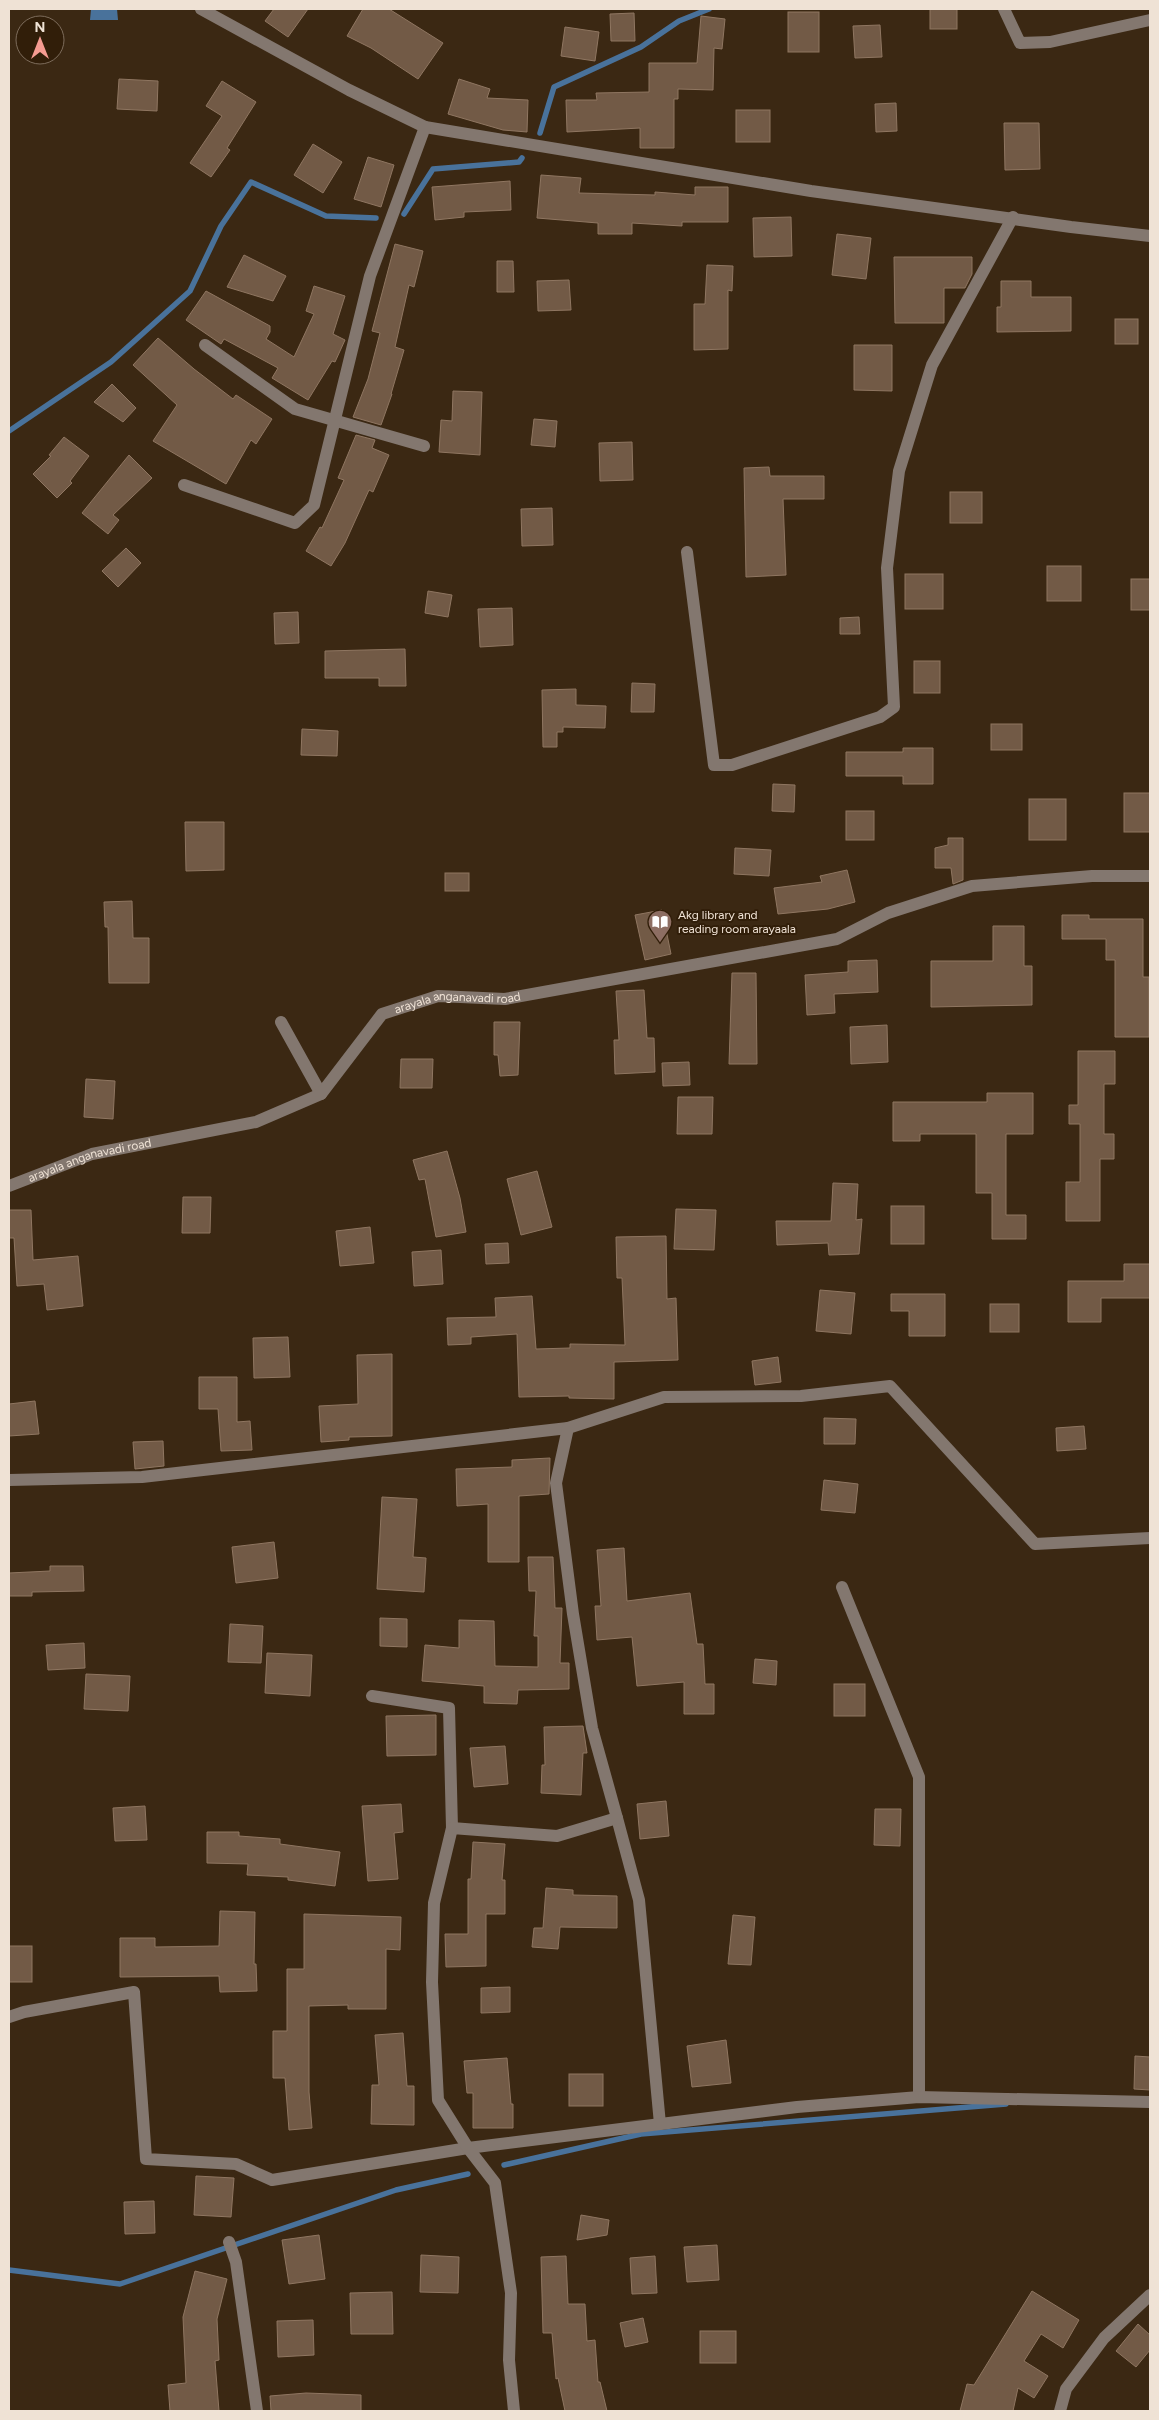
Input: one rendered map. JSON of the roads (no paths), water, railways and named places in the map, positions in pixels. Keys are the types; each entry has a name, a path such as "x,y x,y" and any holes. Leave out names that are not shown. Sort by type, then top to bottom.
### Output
{"street":[{"path":"201,9 349,90 425,127 811,190 1013,217 1071,227 1150,236"},
{"path":"1004,9 1020,43 1050,42 1150,20"},
{"path":"184,484 296,523 314,505 370,276 425,127"},
{"path":"687,552 714,765 732,765 880,717 894,707 887,568 899,471 932,365 1013,217"},
{"path":"205,345 296,409 424,446"},
{"name":"arayala anganavadi road","path":"9,1186 92,1154 256,1122 321,1094 382,1014 438,996 505,999 837,939 888,913 972,886 1092,876 1150,876"},
{"path":"280,1022 321,1094"},
{"path":"9,1480 142,1477 568,1428 664,1397 802,1396 890,1386 1035,1544 1150,1538"},
{"path":"568,1428 556,1483 573,1614 592,1728 639,1900 660,2124"},
{"path":"842,1587 918,1777 919,2097"},
{"path":"372,1696 449,1708 452,1828 434,1903 432,1982 438,2100 468,2148 495,2183 511,2294 510,2360 514,2411"},
{"path":"452,1828 557,1836 617,1818"},
{"path":"9,2017 24,2012 134,1992 146,2159 236,2164 272,2180 468,2148 797,2107 919,2097 1150,2102"},
{"path":"229,2242 236,2262 257,2411"},
{"path":"1060,2411 1066,2389 1104,2338 1150,2295"}],"water":[{"path":"91,9 117,9 118,20 90,20"}],"waterway":[{"path":"540,133 554,87 641,47 679,21 709,9"},
{"path":"404,214 433,169 519,162 522,158"},
{"path":"9,431 111,362 190,291 221,226 251,182 326,216 376,218"},
{"path":"504,2165 641,2134 1006,2104"},
{"path":"9,2270 120,2284 396,2190 468,2174"}],"place":[{"name":"Akg library and reading room arayaala","path":"660,943"}]}
